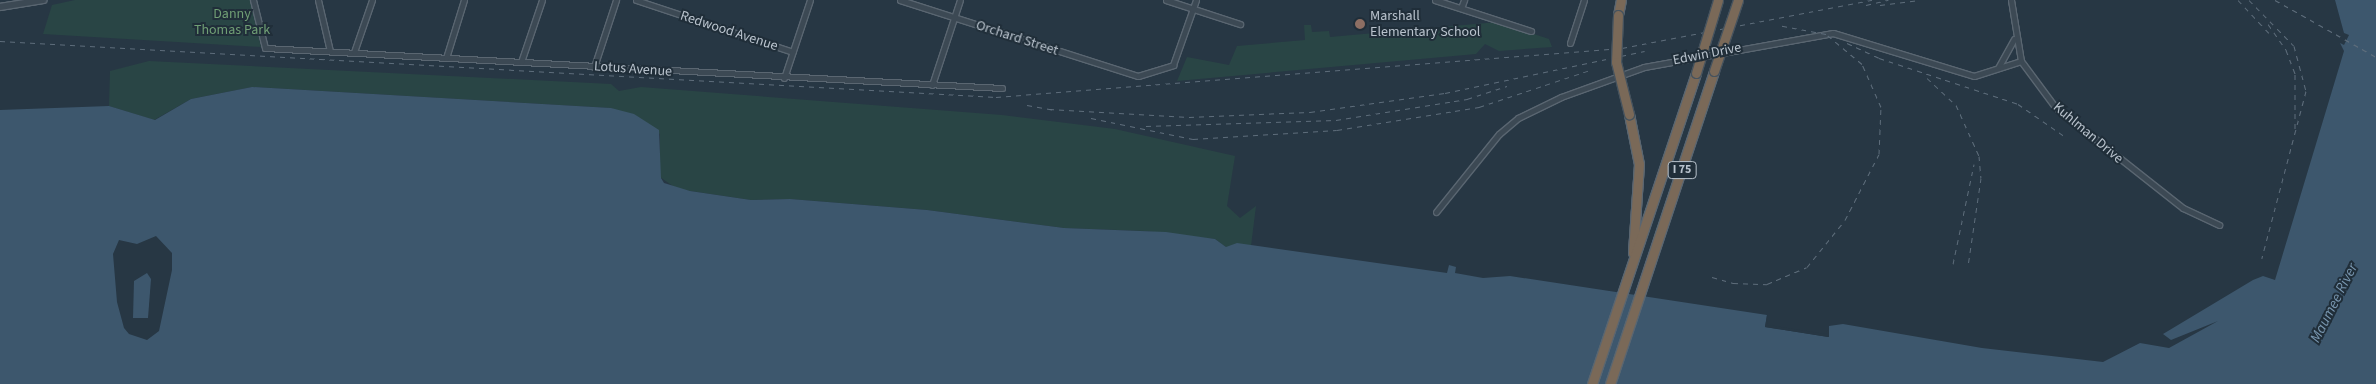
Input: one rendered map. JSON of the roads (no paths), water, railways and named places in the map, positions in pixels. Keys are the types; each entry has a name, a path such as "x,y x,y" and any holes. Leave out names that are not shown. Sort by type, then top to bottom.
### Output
{"highway":[{"path":"1621,0 1618,15 1616,62 1640,164 1632,269"},
{"name":"I 75","path":"1592,384 1632,269 1718,0"},
{"name":"I 75","path":"1610,384 1738,0"}],"street":[{"path":"0,7 43,0"},
{"name":"Lotus Avenue","path":"253,0 265,48 784,78 1002,88"},
{"path":"318,0 330,51"},
{"path":"354,52 372,0"},
{"path":"446,58 464,0"},
{"path":"521,62 542,0"},
{"path":"594,67 616,0"},
{"name":"Redwood Avenue","path":"636,0 792,52"},
{"path":"784,78 810,0"},
{"name":"Orchard Street","path":"900,0 1134,76 1173,65 1193,9"},
{"path":"932,85 960,0"},
{"path":"1166,0 1240,24"},
{"path":"1193,9 1196,0"},
{"path":"1435,0 1531,31"},
{"path":"1461,8 1464,0"},
{"path":"1570,43 1584,0"},
{"name":"Kuhlman Drive","path":"2011,3 2014,34 2021,61 2055,107 2169,198 2219,225"},
{"path":"0,12 18,5"},
{"name":"Edwin Drive","path":"1436,212 1499,134 1518,118 1553,100 1644,67 1833,33 1965,74 1991,72 2021,61"},
{"path":"1991,72 2008,57 2014,34"}],"water":[{"name":"Maumee River","path":"2335,0 2376,0 2376,384 0,384 0,110 109,106 155,120 191,99 252,87 611,108 634,114 659,130 661,178 664,183 690,191 751,200 790,199 927,210 1064,228 1166,232 1215,239 1226,247 1237,243 1447,273 1449,265 1456,267 1455,273 1483,278 1510,276 1767,315 1765,327 1828,337 1829,326 1843,324 1982,348 2103,362 2140,343 2169,348 2218,321 2171,340 2163,334 2253,280 2263,276 2275,280 2344,51 2340,43 2344,45 2349,35 2344,33","holes":["156,236 172,253 172,270 159,331 147,340 129,334 124,328 117,302 113,254 119,240 137,244"]},
{"path":"147,273 151,279 148,318 133,318 134,281"}],"railway":[{"path":"0,41 996,97 1622,48 1872,0"},
{"path":"1866,5 1888,0"},
{"path":"1880,5 1920,0"},
{"path":"2238,0 2269,33"},
{"path":"2249,0 2294,46 2306,91 2262,258"},
{"path":"2275,0 2376,57"},
{"path":"2268,24 2286,50 2295,74 2295,129"},
{"path":"1712,277 1733,283 1767,284 1807,267 1845,220 1879,154 1881,107 1862,64 1826,34 1778,25"},
{"path":"1847,43 1879,58 2018,104 2064,136"},
{"path":"1049,109 1189,117 1310,112 1445,93 1645,51"},
{"path":"1091,118 1193,139 1337,130 1479,107 1593,69"},
{"path":"1927,78 1956,105 1979,156 1981,178 1968,266"},
{"path":"1146,126 1336,120 1467,99 1507,86"},
{"path":"1027,105 1054,110"},
{"path":"1953,264 1974,164"}],"place":[{"name":"Marshall Elementary School","path":"1360,24"}],"park label":[{"name":"Danny Thomas Park","path":"232,22"}]}
